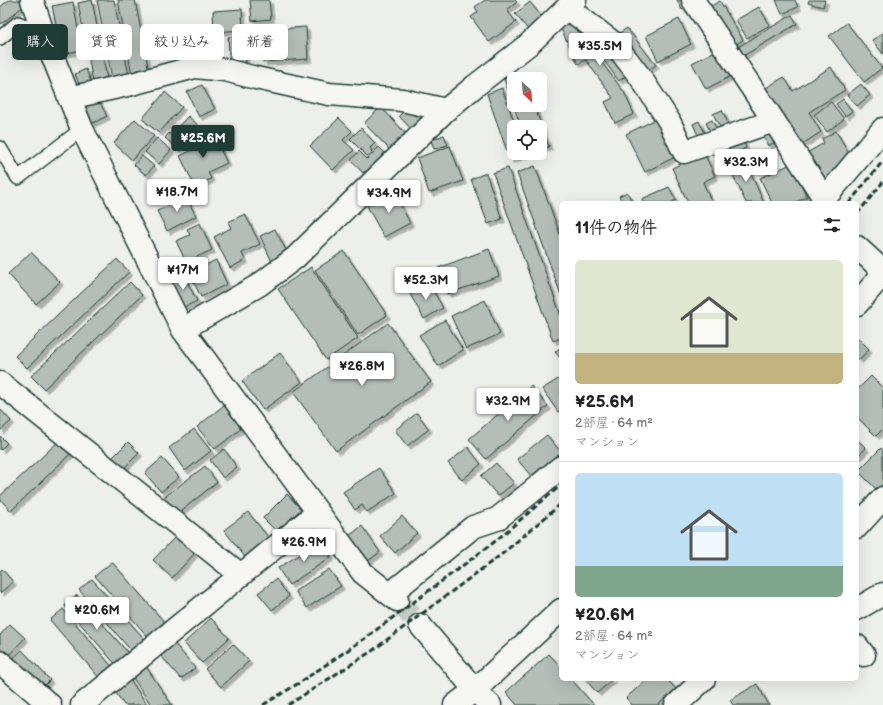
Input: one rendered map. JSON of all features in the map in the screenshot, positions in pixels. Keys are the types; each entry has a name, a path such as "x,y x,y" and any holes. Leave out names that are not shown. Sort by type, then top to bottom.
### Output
{"street":[{"path":"32,0 40,24"},
{"path":"693,0 774,121 822,201 883,129"},
{"path":"183,330 259,285 295,258 446,110 529,44 571,5 578,16 615,44 641,78 669,121 684,152 774,121"},
{"path":"54,60 82,129 183,330 363,573 393,597 473,526 497,519 559,469"},
{"path":"69,98 132,84 195,67 226,70 329,94 402,100 446,110"},
{"path":"859,249 883,273 859,302"},
{"path":"0,383 241,575"},
{"path":"859,525 883,498"},
{"path":"82,705 318,512"},
{"path":"859,608 883,594"},
{"path":"455,705 482,698 559,612"},
{"path":"420,625 482,698"},
{"path":"0,662 50,705"},
{"path":"676,705 702,681"}],"lane":[{"path":"0,38 12,28"},
{"path":"0,148 18,178 82,129"}],"building":[{"path":"9,0 21,0 25,5 1,24 0,7"},
{"path":"92,0 97,24 82,24 78,3"},
{"path":"97,0 114,0 119,24 102,24"},
{"path":"118,0 135,0 140,26 140,60 147,60 150,77 133,80 129,60 132,60 132,24 122,24"},
{"path":"250,0 269,0 271,19 252,21"},
{"path":"485,0 515,0 517,2 507,10 516,22 489,42 471,17 478,12 475,7"},
{"path":"677,0 689,0 692,4 682,10"},
{"path":"776,0 795,0 798,7 782,14"},
{"path":"809,0 825,0 823,7 808,3"},
{"path":"720,1 743,40 730,48 706,9"},
{"path":"73,2 77,24 76,51 68,53 68,24 56,24 52,6"},
{"path":"530,2 544,20 530,32 515,14"},
{"path":"759,7 770,25 747,38 736,20"},
{"path":"242,9 243,24 232,24 232,31 224,31 224,24 214,24 213,11"},
{"path":"792,15 797,24 743,56 738,47"},
{"path":"679,19 691,44 658,61 646,36"},
{"path":"574,21 609,49 628,74 619,81 599,54 596,55 624,92 634,114 615,123 605,102 613,98 586,60 578,64 560,27"},
{"path":"847,23 882,68 864,82 829,36"},
{"path":"306,27 308,59 263,62 263,60 288,60 288,28"},
{"path":"627,28 656,65 647,71 618,34"},
{"path":"883,33 883,54 872,40"},
{"path":"228,37 232,37 232,60 246,60 246,66 230,67"},
{"path":"721,48 735,74 706,89 692,63"},
{"path":"89,60 103,60 107,79 93,82"},
{"path":"108,60 126,60 130,81 113,84"},
{"path":"831,67 845,90 809,112 821,132 801,145 766,88 784,77 793,91"},
{"path":"86,69 92,84 81,89 75,74"},
{"path":"507,78 507,87 504,79"},
{"path":"861,84 870,95 857,106 847,95"},
{"path":"202,85 215,109 199,117 187,92"},
{"path":"502,88 507,102 507,112 511,112 513,120 507,120 507,151 487,94"},
{"path":"165,92 182,107 159,133 142,119"},
{"path":"98,99 107,116 91,124 82,107"},
{"path":"843,99 852,111 845,116 836,104"},
{"path":"831,102 844,119 827,132 814,115"},
{"path":"381,107 408,136 392,152 364,123"},
{"path":"407,108 415,116 421,110 429,118 414,132 399,116"},
{"path":"722,110 728,123 720,127 713,114"},
{"path":"516,112 536,112 539,120 519,120"},
{"path":"188,116 198,125 185,140 174,131"},
{"path":"339,118 352,131 343,140 354,150 333,170 310,146"},
{"path":"658,118 677,156 645,172 626,134"},
{"path":"135,119 154,136 132,160 114,143"},
{"path":"712,120 717,130 711,133 706,123"},
{"path":"699,121 707,137 700,140 693,124"},
{"path":"361,128 375,143 370,148 372,151 367,156 350,139"},
{"path":"836,131 849,153 835,173 821,182 805,154 824,143 822,139"},
{"path":"212,132 227,163 208,172 211,179 195,187 180,156 198,147 195,140"},
{"path":"169,133 183,144 178,149 165,138"},
{"path":"771,133 775,142 768,146 764,137"},
{"path":"444,135 448,145 434,149 431,140"},
{"path":"157,138 171,150 159,164 145,152"},
{"path":"743,140 746,148 729,156 725,148"},
{"path":"450,146 463,181 429,193 417,158"},
{"path":"379,147 388,156 368,175 365,171 363,173 351,160 359,151 367,159"},
{"path":"704,153 715,176 703,182 711,201 687,201 672,168"},
{"path":"142,156 154,166 146,175 134,165"},
{"path":"745,160 763,201 745,201 729,167"},
{"path":"791,164 807,197 798,201 771,201 760,178"},
{"path":"535,166 559,232 559,289 517,173"},
{"path":"508,168 559,310 559,339 553,341 493,173"},
{"path":"486,173 502,219 488,224 471,179"},
{"path":"669,187 676,200 642,201 642,199"},
{"path":"394,192 410,223 384,237 367,206"},
{"path":"627,192 632,201 622,201 619,196"},
{"path":"184,193 196,216 167,231 157,211 176,202 174,198"},
{"path":"245,214 260,244 242,253 245,260 230,268 214,237 231,228 228,222"},
{"path":"200,223 212,250 186,262 176,241 190,235 187,229"},
{"path":"275,229 289,256 273,264 260,236"},
{"path":"489,249 499,276 447,294 438,268"},
{"path":"344,251 387,315 358,335 315,270"},
{"path":"31,252 60,282 36,304 8,274"},
{"path":"117,259 129,272 27,368 15,356"},
{"path":"216,260 227,284 201,297 189,273"},
{"path":"311,267 358,338 326,360 278,289"},
{"path":"183,274 197,301 182,308 168,282"},
{"path":"130,282 142,295 44,389 31,376"},
{"path":"429,283 443,308 424,319 410,294"},
{"path":"485,300 500,334 466,349 451,316"},
{"path":"445,320 463,350 438,366 419,335"},
{"path":"388,323 431,382 336,451 293,392"},
{"path":"859,339 869,349 859,360"},
{"path":"559,349 559,357 555,352"},
{"path":"280,353 302,382 263,410 242,381"},
{"path":"871,376 883,388 883,429 876,436 859,419 859,388"},
{"path":"559,379 559,411 558,412 542,389"},
{"path":"531,386 548,406 486,459 469,439"},
{"path":"224,405 242,428 215,449 197,427"},
{"path":"0,409 11,421 0,431"},
{"path":"417,413 429,429 407,446 395,430"},
{"path":"194,429 211,451 185,471 169,448"},
{"path":"547,435 559,450 559,454 531,476 517,459"},
{"path":"0,436 7,443 0,450"},
{"path":"60,440 72,452 11,511 0,499 0,496"},
{"path":"859,441 866,448 859,455"},
{"path":"128,442 139,453 122,470 111,459"},
{"path":"468,447 481,464 462,480 448,463"},
{"path":"881,448 883,450 883,484 877,490 859,472 859,470"},
{"path":"224,449 237,467 223,478 210,460"},
{"path":"162,458 179,477 161,492 145,473"},
{"path":"496,463 514,483 498,496 481,476"},
{"path":"205,466 217,482 176,515 163,498"},
{"path":"379,468 396,493 367,512 362,505 355,510 343,492"},
{"path":"287,494 301,509 277,532 263,518"},
{"path":"248,512 269,538 245,557 224,530"},
{"path":"402,516 417,533 395,553 380,536"},
{"path":"362,526 380,552 368,561 349,536"},
{"path":"176,536 194,554 172,578 153,560"},
{"path":"321,541 331,557 289,585 278,568"},
{"path":"112,562 166,624 149,638 95,576"},
{"path":"2,569 13,582 0,593 0,571"},
{"path":"329,569 341,586 307,608 295,591"},
{"path":"92,579 147,642 134,654 79,590"},
{"path":"276,579 289,596 272,610 258,593"},
{"path":"77,595 130,655 117,666 65,606"},
{"path":"63,609 114,669 101,680 50,620"},
{"path":"211,618 229,638 202,663 184,643"},
{"path":"10,624 25,638 6,658 0,653 0,635"},
{"path":"169,637 195,668 181,679 155,649"},
{"path":"233,644 249,661 221,687 205,669"},
{"path":"22,650 50,680 37,693 8,663"},
{"path":"549,654 559,665 559,681 573,681 594,705 517,705 506,692"},
{"path":"143,662 172,705 151,705 129,672"},
{"path":"128,676 147,705 124,705 112,687"},
{"path":"587,681 611,681 597,693"},
{"path":"645,681 669,681 676,689 658,705 632,705 626,698"},
{"path":"757,684 769,705 733,705 730,700"}],"tunnel":[{"path":"397,600 420,625"}],"railway":[{"path":"851,201 883,161"},
{"path":"859,212 883,182"},
{"path":"263,705 299,683 364,639 493,543 559,487"},
{"path":"288,705 372,651 502,554 559,506"}]}
